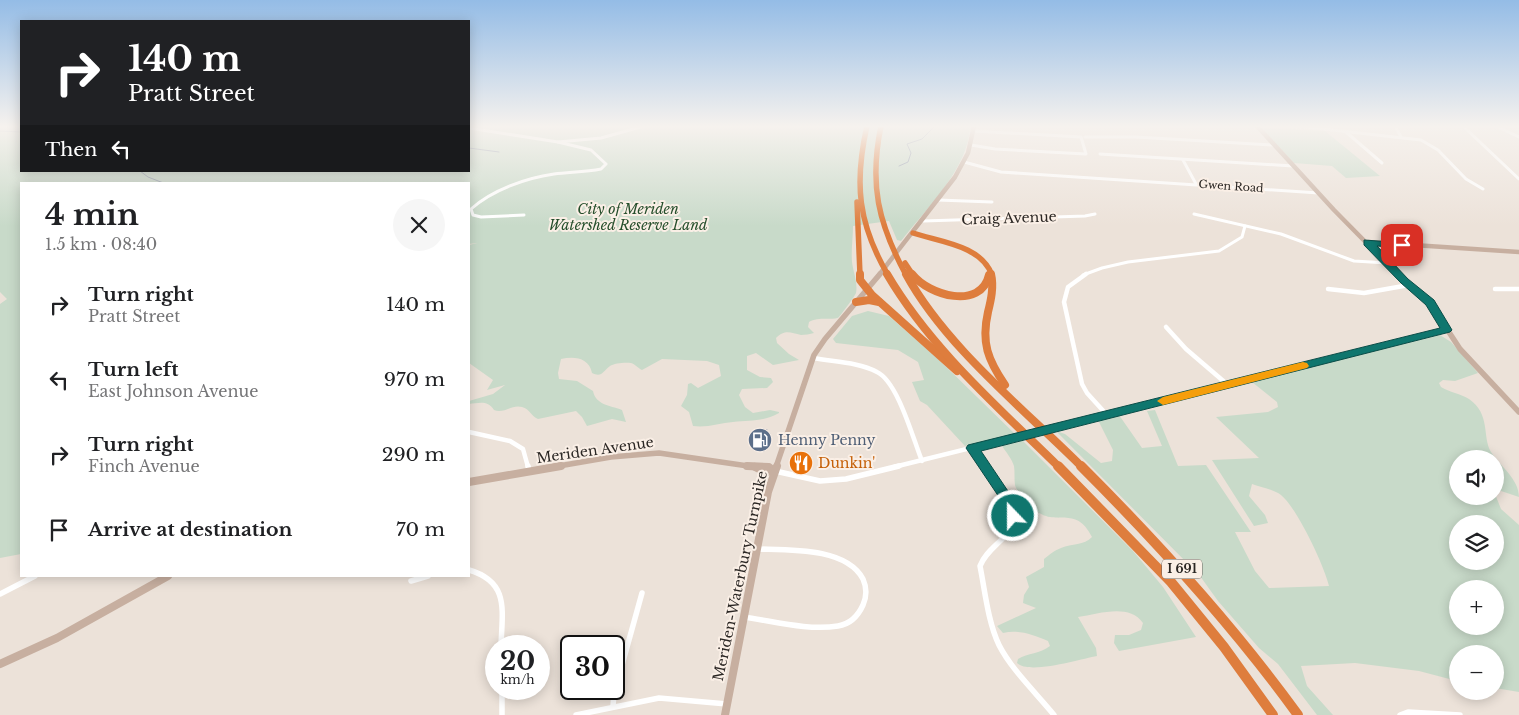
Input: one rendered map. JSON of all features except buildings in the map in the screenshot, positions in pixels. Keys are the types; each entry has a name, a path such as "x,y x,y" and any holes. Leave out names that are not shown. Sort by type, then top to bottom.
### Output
{"highway":[{"name":"I 691","path":"860,159 859,186 864,216 870,236 881,262 902,297 943,349 1174,585 1218,640 1273,715"},
{"name":"I 691","path":"875,159 874,180 877,205 888,238 907,276 935,315 967,352 1196,584 1248,647 1298,715"},
{"path":"859,186 857,192 858,276 880,302 1005,413"},
{"path":"913,233 974,254 985,261 991,269 993,282 984,331 986,348 997,374 1028,413"},
{"path":"888,238 916,279 928,289 943,294 961,296 977,292 985,287 989,276 983,264 970,254 942,243"},
{"path":"856,302 868,300 880,302"}],"main road":[{"path":"1288,159 1409,286 1433,306 1446,330 1468,358 1519,412"},
{"name":"Meriden-Waterbury Turnpike","path":"725,715 756,549 774,471 813,358 823,341 868,290 924,219 964,162"},
{"path":"1368,242 1519,252"},
{"name":"Meriden Avenue","path":"470,482 611,458 659,453 755,467 765,472 774,471"},
{"path":"0,664 57,638 166,577"}],"street":[{"path":"524,215 481,217 475,216 471,209 475,204 490,196 550,175 601,169 606,164 601,159"},
{"path":"1174,159 1294,166"},
{"path":"1378,159 1382,163"},
{"path":"1448,159 1474,185 1482,189"},
{"path":"1498,159 1519,179"},
{"path":"1183,160 1196,184"},
{"name":"Gwen Road","path":"964,162 1001,172 1319,193"},
{"path":"938,200 992,202"},
{"name":"Craig Avenue","path":"924,219 1085,216 1095,214"},
{"path":"1194,214 1281,234 1354,261 1387,263"},
{"path":"1107,415 1087,393 1082,384 1064,302 1064,293 1068,286 1079,277 1107,266 1220,251 1242,236 1245,226"},
{"path":"1328,289 1364,292 1409,286"},
{"path":"1495,289 1519,289"},
{"path":"1166,327 1186,349 1228,385"},
{"path":"774,471 820,481 833,481 922,461 1446,330"},
{"path":"813,358 864,368 884,377 893,390 922,461"},
{"path":"470,432 510,441 523,450 529,471"},
{"path":"973,448 1004,493 1011,506 1013,516 1011,527 983,557 980,566 994,631 1007,658 1054,715"},
{"path":"744,618 826,627 847,624 862,610 867,594 862,575 848,561 828,555 756,549"},
{"path":"470,570 488,577 499,590 501,600 501,635"},
{"path":"0,594 33,577"},
{"path":"411,581 425,577"},
{"path":"613,706 614,694 642,592"},
{"path":"576,715 659,698 727,704"},
{"path":"502,700 502,715"},
{"path":"1400,715 1408,712 1460,715"}],"green space":[{"name":"City of Meriden Watershed Reserve Land","path":"0,159 20,159 20,172 470,172 470,159 961,159 934,202 901,241 897,240 889,221 853,226 852,262 856,281 856,293 853,298 839,317 834,319 817,319 809,322 808,327 814,333 801,335 785,333 776,338 777,343 799,360 773,365 756,353 747,356 747,370 760,377 771,378 773,382 767,388 742,389 739,395 745,407 753,413 770,410 779,413 762,419 703,426 693,426 689,412 681,406 687,395 688,384 691,383 698,388 721,376 719,365 707,361 662,359 642,370 631,363 620,363 612,365 598,375 592,373 588,364 581,359 561,359 558,373 559,379 577,381 593,391 600,402 622,410 626,422 612,419 587,426 576,411 538,419 527,409 518,406 498,411 486,403 470,404 470,401 493,394 505,385 487,390 493,380 470,364 470,245 477,243 470,244 470,182 20,182 20,554 0,558 0,304 7,299 0,292"},
{"path":"1291,159 1360,159 1380,176 1346,178 1332,166 1294,163"},
{"path":"868,311 889,316 937,358 1016,435 965,446 927,405 920,401 912,382 924,380 918,362 898,350 836,343 833,339 852,316"},
{"path":"1440,335 1451,342 1478,373 1455,381 1443,380 1439,383 1441,387 1466,397 1476,405 1483,418 1490,450 1449,450 1449,505 1499,505 1501,509 1519,525 1519,692 1504,690 1504,645 1449,645 1449,679 1419,671 1355,663 1301,666 1307,686 1333,715 1317,715 1278,664 1259,648 1218,601 1200,576 1056,431 1065,434 1101,463 1112,461 1113,450 1098,420 1119,415 1142,448 1162,446 1147,411 1155,410 1178,466 1206,465 1251,532 1235,532 1255,571 1269,588 1329,586 1322,565 1302,524 1281,495 1252,484 1249,496 1265,515 1268,523 1254,526 1212,460 1259,458 1216,417 1268,412 1278,407 1277,402 1252,382"},
{"path":"1022,440 1133,551 1163,587 1196,637 1119,651 1114,643 1115,635 1129,635 1141,630 1143,623 1130,613 1104,612 1078,617 1096,648 1097,656 1043,667 1023,666 1017,663 1018,659 1042,651 1050,646 1048,641 1026,633 1003,633 997,626 1036,608 1023,603 1024,595 1029,587 1026,577 1044,567 1044,559 1054,551 1065,546 1085,542 1092,537 1086,527 1079,521 1072,518 1042,515 1020,495 1015,485 1013,463 1002,446"},
{"path":"1504,468 1516,484 1519,497 1504,492"}],"waterway":[{"path":"899,166 908,162 909,159"},
{"path":"141,172 161,182"}],"slow traffic":[{"path":"1163,401 1303,366"}],"place":[{"name":"Henny Penny","path":"760,440"},
{"name":"Dunkin'","path":"801,463"}],"route":[{"path":"1013,516 1011,506 1004,493 973,448 1446,330 1430,303 1404,281 1368,242 1402,245"}]}
